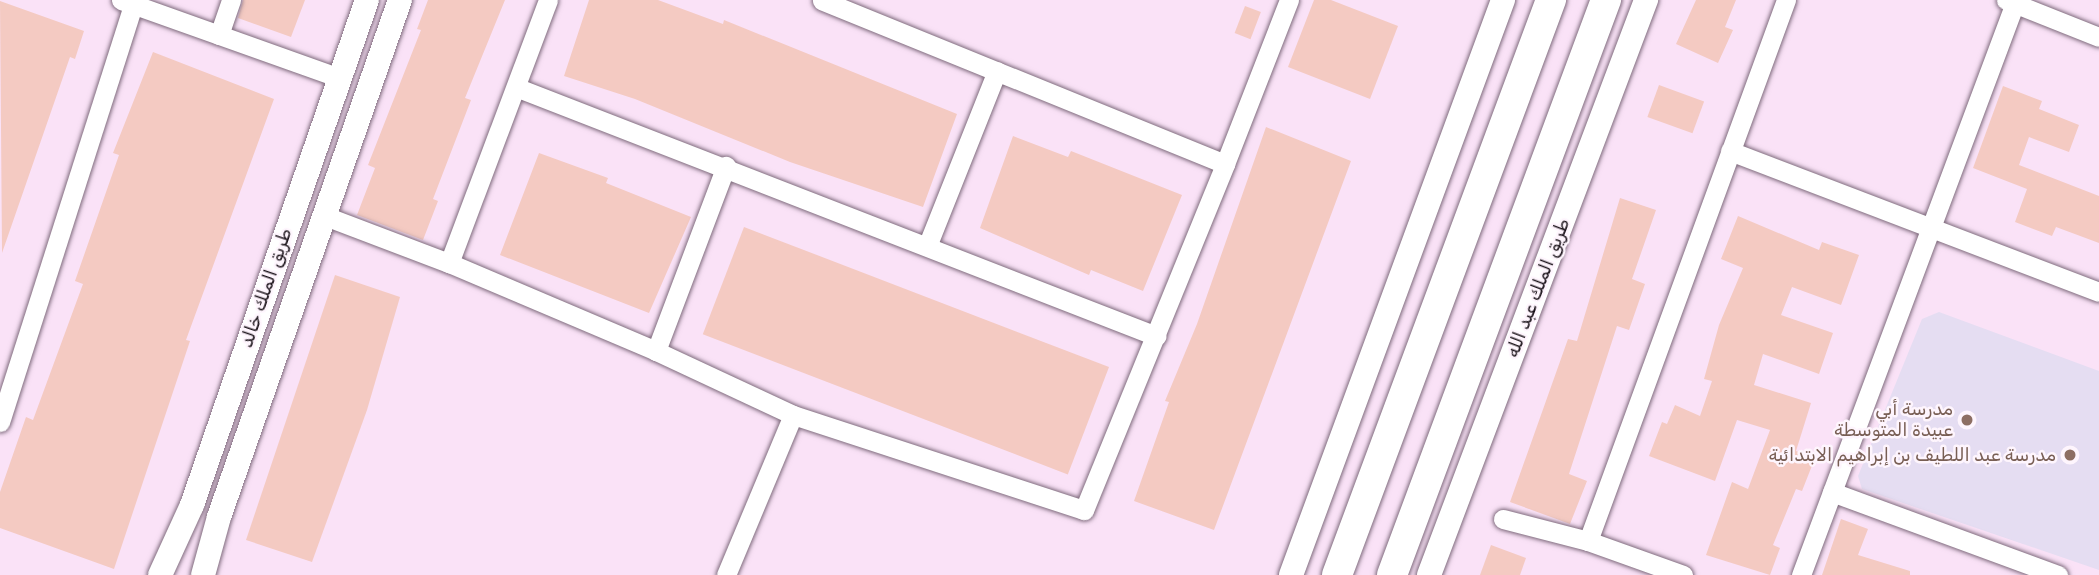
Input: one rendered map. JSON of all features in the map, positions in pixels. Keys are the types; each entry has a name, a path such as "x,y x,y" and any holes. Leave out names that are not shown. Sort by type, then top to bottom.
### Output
{"highway":[{"path":"1336,575 1551,0"},
{"name":"طريق الملك عبد الله","path":"1392,575 1606,0"}],"main road":[{"name":"طريق الملك خالد","path":"161,575 191,505 368,0"},
{"name":"طريق الملك خالد","path":"203,575 219,517 400,0"},
{"path":"1281,575 1295,569 1503,0"},
{"name":"طريق الملك عبد الله","path":"1429,575 1646,0"}],"street":[{"path":"219,35 231,0"},
{"path":"449,263 518,88 548,0"},
{"path":"822,0 855,6 998,71 1225,164"},
{"path":"325,215 449,263 656,351 793,415 1084,510 1289,0"},
{"path":"1588,541 1786,0"},
{"path":"1801,575 2012,1 2099,37"},
{"path":"0,420 126,2 340,78"},
{"path":"928,244 998,71"},
{"path":"518,88 928,244 1156,336"},
{"path":"1730,151 2099,292"},
{"path":"656,351 726,166"},
{"path":"726,575 793,415"},
{"path":"1832,492 2058,575"},
{"path":"1503,519 1588,541 1683,575"}],"shaded area":[{"name":"مدرسة أبي عبيدة المتوسطة","path":"1939,312 2099,371 2099,570 1862,489 1858,476 1922,319"}],"building":[{"path":"243,0 305,0 291,37 238,18"},
{"path":"428,0 505,0 465,98 471,100 433,199 438,201 423,240 357,215 375,168 368,165 421,30 417,29"},
{"path":"589,0 658,0 723,24 724,20 957,114 923,207 790,162 635,99 564,76"},
{"path":"1314,0 1331,0 1398,26 1370,99 1288,67"},
{"path":"1696,0 1736,0 1725,27 1733,30 1718,63 1676,44"},
{"path":"0,1 84,31 75,59 70,57 2,253"},
{"path":"1245,6 1261,12 1250,39 1235,33"},
{"path":"153,52 274,99 186,340 190,341 114,569 0,528 0,492 26,417 33,420 83,284 75,281 119,155 113,153"},
{"path":"1659,85 1704,101 1692,133 1647,117"},
{"path":"2003,86 2042,101 2039,109 2079,125 2069,152 2029,137 2019,165 2099,196 2099,243 2056,227 2052,236 2015,222 2027,189 1973,168"},
{"path":"1266,127 1351,161 1214,530 1134,501 1169,402 1165,401 1197,324"},
{"path":"1013,136 1068,157 1071,151 1182,195 1143,291 1091,270 1089,275 980,228"},
{"path":"539,153 608,178 606,183 691,217 649,313 500,255"},
{"path":"1620,198 1656,210 1632,279 1645,284 1629,330 1617,326 1569,474 1587,481 1570,524 1510,502 1568,339 1577,341"},
{"path":"1738,216 1819,250 1822,242 1859,255 1841,305 1792,287 1781,315 1833,333 1819,374 1763,354 1754,385 1811,403 1796,451 1815,458 1802,491 1796,489 1773,545 1780,548 1770,575 1706,555 1732,482 1748,489 1770,430 1737,420 1715,481 1649,456 1662,422 1667,424 1675,405 1700,416 1712,381 1704,379 1719,325 1743,268 1721,259"},
{"path":"744,227 1109,367 1068,474 703,334"},
{"path":"335,275 400,297 367,410 312,562 246,540"},
{"path":"1841,519 1868,529 1858,555 1910,571 1910,575 1822,575"},
{"path":"1491,545 1526,558 1520,575 1480,575"}],"place":[{"name":"مدرسة أبي عبيدة المتوسطة","path":"1967,420"},
{"name":"مدرسة عبد اللطيف بن إبراهيم الابتدائية","path":"2070,455"}]}
